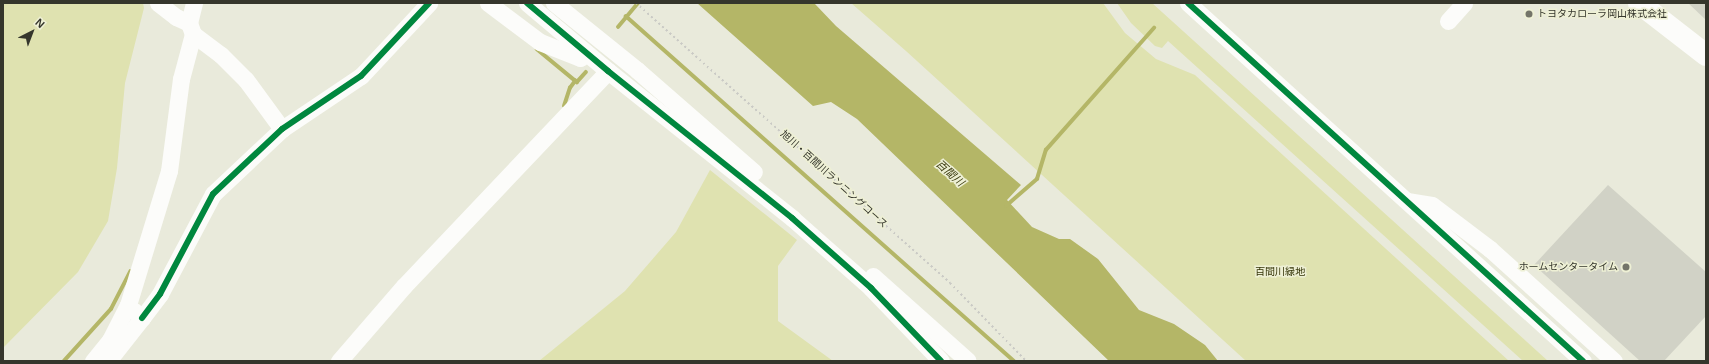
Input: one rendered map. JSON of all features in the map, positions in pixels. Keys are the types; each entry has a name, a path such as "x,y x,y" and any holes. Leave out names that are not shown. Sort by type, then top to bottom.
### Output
{"highway":[{"path":"1639,3 1706,55"}],"street":[{"path":"158,3 191,28 246,80 282,129"},
{"path":"93,361 110,340 128,305 169,171 181,79 191,28 194,3"},
{"path":"108,361 160,294 213,194 282,129 360,76 429,3"},
{"path":"488,3 540,42 580,58 586,52"},
{"path":"527,3 608,71 792,218 871,288 941,361"},
{"path":"554,3 637,70 968,361"},
{"path":"1188,3 1583,361"},
{"path":"1448,21 1464,3"},
{"path":"339,361 404,286 608,71"},
{"path":"1406,201 1432,205 1490,249 1614,361"},
{"path":"128,305 142,318"},
{"path":"80,361 128,305"}],"green space":[{"path":"3,3 143,3 144,8 125,83 117,168 108,221 78,272 3,348"},
{"name":"百間川緑地","path":"851,3 1103,3 1125,33 1156,59 1195,75 1509,361 1246,361 906,51"},
{"path":"1117,3 1152,3 1548,361 1523,361 1168,41 1162,48 1155,46 1131,23"},
{"path":"710,170 797,240 778,266 778,321 833,361 539,361 625,291 676,232"}],"water":[{"name":"百間川","path":"697,3 815,4 836,26 1021,185 1007,200 1032,227 1059,239 1070,239 1098,259 1139,310 1174,324 1205,345 1218,361 1109,361 857,119 831,102 813,106"}],"building":[{"path":"1688,3 1706,3 1706,20"},
{"path":"1608,185 1706,272 1706,316 1664,361 1640,361 1534,265"}],"waterway":[{"path":"618,27 638,3"},
{"path":"626,16 1014,361"},
{"path":"1006,206 1037,179 1046,150 1154,28"},
{"path":"537,49 577,82 586,72"},
{"path":"564,106 570,88 575,81"},
{"path":"64,361 111,309 130,272"}],"cycle path":[{"path":"142,318 160,294 213,194 282,129 361,76 429,3"},
{"path":"527,3 608,71 792,218 871,288 941,361"},
{"path":"1188,3 1583,361"}],"place":[{"name":"トヨタカローラ岡山株式会社","path":"1529,14"},
{"name":"ホームセンタータイム","path":"1626,267"}]}
